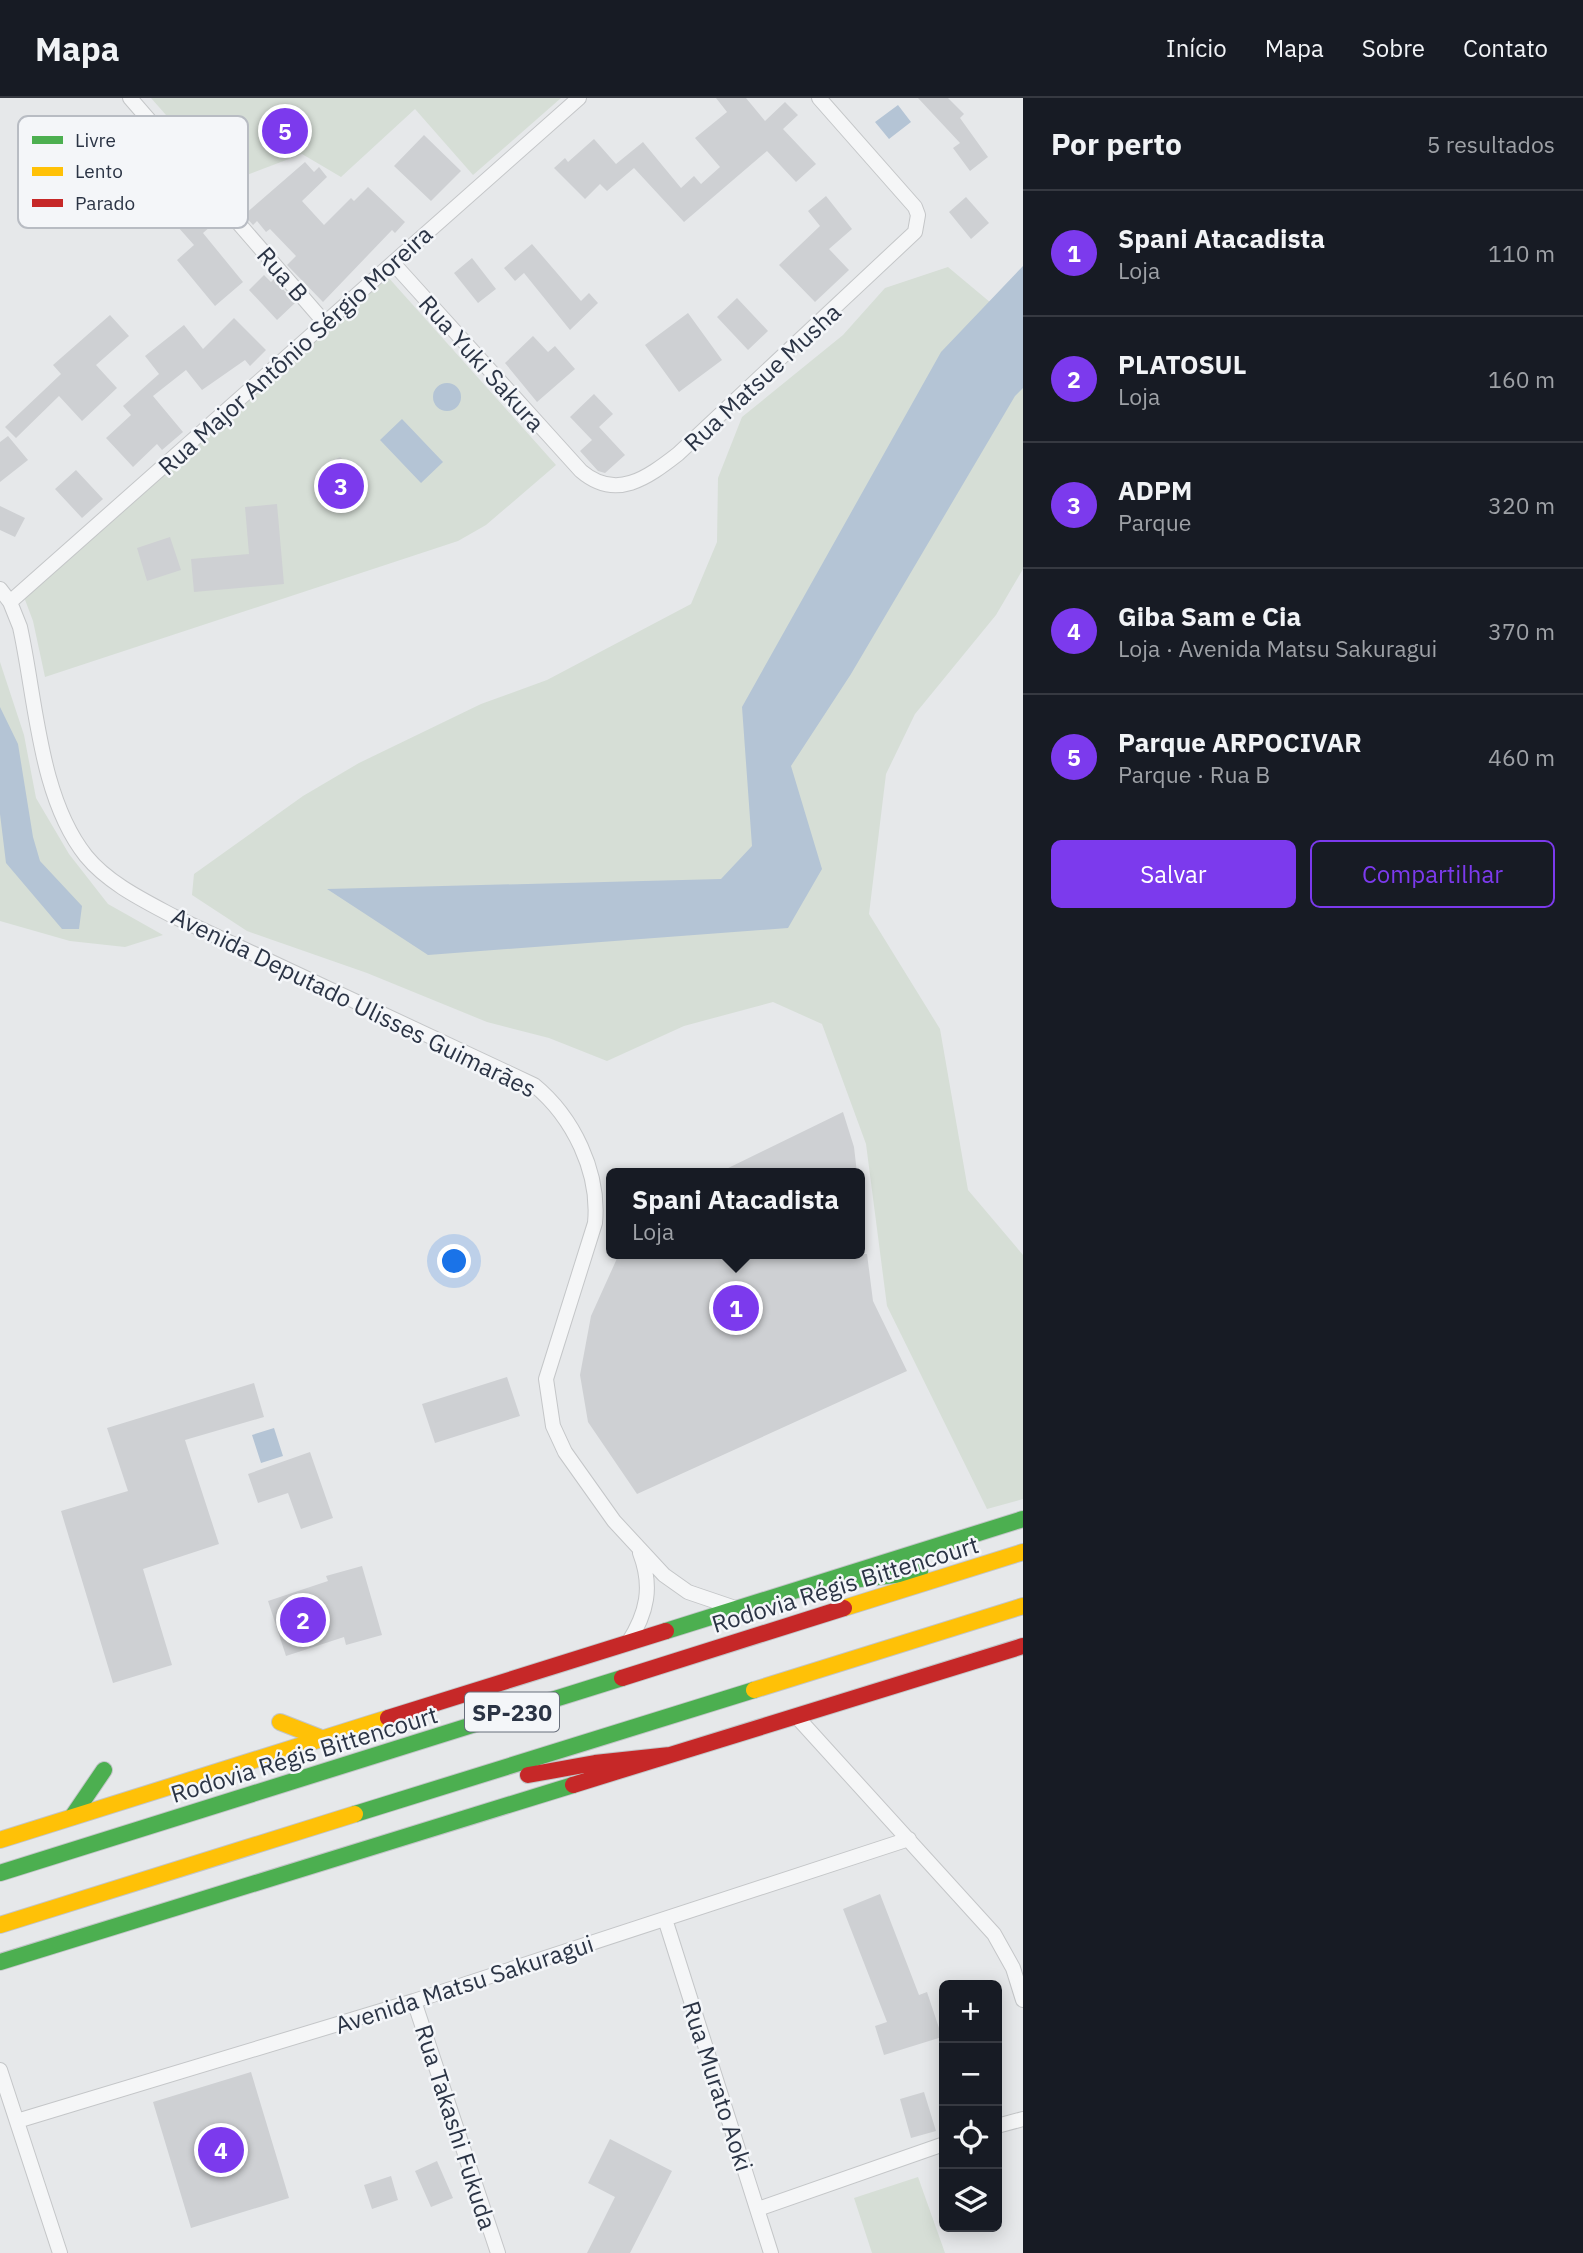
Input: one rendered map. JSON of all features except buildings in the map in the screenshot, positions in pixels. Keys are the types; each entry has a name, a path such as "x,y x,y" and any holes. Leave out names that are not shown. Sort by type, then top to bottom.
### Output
{"main road":[{"path":"0,1840 1023,1519"},
{"path":"818,1584 901,1575 1020,1553"},
{"name":"Rodovia Régis Bittencourt","path":"0,1873 1020,1553"},
{"name":"SP-230","path":"0,1926 1023,1606"},
{"path":"0,1962 1023,1646"},
{"path":"280,1722 321,1738"},
{"path":"397,1802 595,1763 670,1755"},
{"path":"72,1817 104,1770"}],"street":[{"name":"Rua B","path":"130,98 146,116"},
{"name":"Rua Major Antônio Sérgio Moreira","path":"10,602 579,98"},
{"name":"Rua Matsue Musha","path":"572,462 588,477 615,488 626,487 667,463 908,240 919,222 915,206 819,98"},
{"name":"Rua B","path":"243,228 325,323"},
{"name":"Rua Yuki Sakura","path":"393,263 572,462"},
{"name":"Avenida Deputado Ulisses Guimarães","path":"0,589 10,602 25,650 54,793 67,827 87,858 127,891 173,916 534,1085 552,1100 590,1169 597,1208 595,1223 546,1379 547,1402 553,1426 565,1452 614,1521 664,1575 688,1592 738,1609"},
{"name":"Avenida Deputado Ulisses Guimarães","path":"628,1643 641,1623 649,1585 639,1549"},
{"path":"796,1716 994,1934 1013,1968 1023,2000"},
{"name":"Avenida Matsu Sakuragui","path":"17,2120 414,2001 909,1839"},
{"name":"Rua Murato Aoki","path":"665,1919 771,2253"},
{"name":"Rua Takashi Fukuda","path":"414,2001 498,2253"},
{"path":"0,2070 60,2253"},
{"path":"1002,2125 1023,2119"},
{"path":"758,2209 939,2146"}],"shaded area":[{"path":"151,98 561,98 473,175 415,109 341,177 302,154 248,175 248,116 167,116"},
{"path":"948,267 997,308 1023,340 1023,569 996,615 915,714 886,774 869,914 940,1029 968,1190 1023,1255 1023,1499 987,1509 887,1306 866,1144 822,1024 773,1002 684,1026 607,1061 549,1038 487,1022 367,973 247,931 192,895 194,874 303,796 359,763 481,704 547,680 691,604 717,542 718,478 742,417 843,335 885,288"},
{"path":"387,276 556,465 486,525 458,541 45,677 33,621 24,597"},
{"path":"0,662 24,735 36,798 69,854 108,904 163,935 125,947 70,941 0,921"},
{"path":"918,2177 945,2253 872,2253 854,2198"}],"water":[{"path":"898,105 911,122 889,139 875,122"},
{"path":"1023,266 1023,388 1015,396 851,674 791,766 822,869 788,928 428,955 327,889 721,879 752,846 742,707 941,352"},
{"path":"447,383 457,387 461,397 457,407 447,411 437,407 433,397 437,387"},
{"path":"402,419 443,462 421,483 380,440"},
{"path":"0,707 18,744 33,837 40,861 82,906 79,929 62,929 6,863 0,814"},
{"path":"274,1428 283,1456 261,1463 252,1435"}],"traffic: fast":[{"path":"666,1631 1023,1519"},
{"path":"818,1584 920,1572"},
{"path":"0,1873 622,1678"},
{"path":"355,1814 754,1690"},
{"path":"72,1817 104,1770"},
{"path":"0,1962 573,1785"}],"traffic: slow":[{"path":"844,1608 1023,1552"},
{"path":"754,1690 1023,1606"},
{"path":"0,1840 388,1718"},
{"path":"280,1722 321,1738"},
{"path":"0,1925 355,1814"}],"traffic: jam":[{"path":"622,1678 844,1608"},
{"path":"388,1718 666,1631"},
{"path":"573,1785 1023,1646"},
{"path":"528,1775 595,1763 670,1755"}],"place":[{"name":"Parque ARPOCIVAR","path":"285,131"},
{"name":"ADPM","path":"341,486"},
{"name":"Spani Atacadista","path":"736,1308"},
{"name":"PLATOSUL","path":"303,1620"},
{"name":"Giba Sam e Cia","path":"221,2150"}]}
